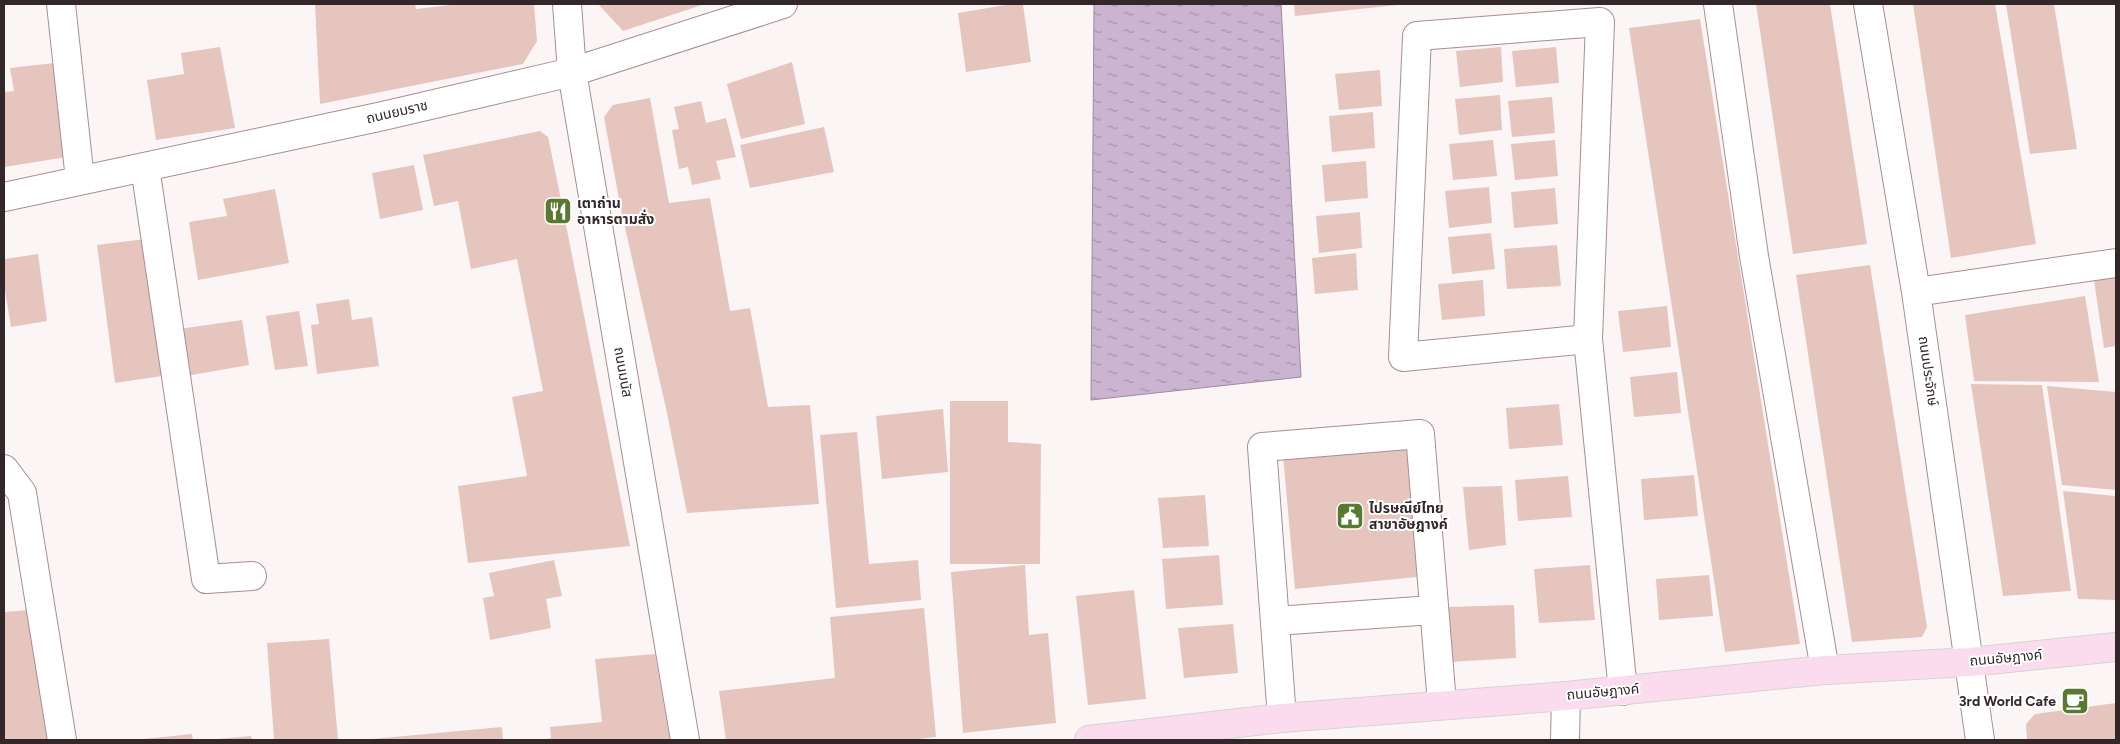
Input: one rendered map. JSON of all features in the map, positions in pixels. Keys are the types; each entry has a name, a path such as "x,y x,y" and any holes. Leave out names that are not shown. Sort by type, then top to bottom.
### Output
{"main road":[{"name":"ถนนอัษฎางค์","path":"1089,740 1282,718 1624,691 1825,670 1970,662 2116,647"}],"street":[{"path":"61,4 80,180"},
{"name":"ถนนมนัส","path":"567,4 572,72 685,740"},
{"name":"ถนนยมราช","path":"4,197 373,118 572,72 783,4"},
{"path":"1718,4 1754,256 1825,670"},
{"name":"ถนนประจักษ์","path":"1868,4 1916,292 1980,740"},
{"path":"1588,340 1403,356 1417,36 1600,22 1588,340 1624,691"},
{"path":"145,167 206,579 252,576"},
{"path":"1916,292 2116,262"},
{"path":"1282,718 1262,447 1420,434 1442,704"},
{"path":"4,469 22,493 62,740"},
{"path":"1275,621 1433,610"},
{"path":"1565,740 1566,696"}],"water":[{"path":"1094,4 1281,4 1301,377 1091,400"}],"building":[{"path":"315,4 415,4 416,9 460,4 534,4 537,41 523,64 320,104"},
{"path":"598,4 705,4 623,31"},
{"path":"1011,4 1023,4 1031,62 966,72 958,13"},
{"path":"1294,4 1397,4 1397,5 1295,16"},
{"path":"1756,4 1830,4 1867,244 1793,254"},
{"path":"1913,4 1995,4 2036,244 1951,258"},
{"path":"2006,4 2054,4 2077,149 2030,154"},
{"path":"1700,19 1800,644 1725,652 1629,28"},
{"path":"220,47 235,128 156,140 147,80 184,74 181,53"},
{"path":"1501,47 1503,82 1460,87 1456,51"},
{"path":"1556,47 1559,83 1516,87 1512,51"},
{"path":"792,62 805,124 741,139 727,84"},
{"path":"54,63 67,157 4,167 4,92 14,91 10,68"},
{"path":"1380,70 1382,106 1339,110 1335,74"},
{"path":"1500,95 1502,130 1459,135 1455,99"},
{"path":"1552,97 1555,133 1512,137 1508,101"},
{"path":"650,98 669,203 710,198 730,311 750,308 768,407 810,405 819,504 687,513 667,413 621,210 604,117 613,105"},
{"path":"701,101 706,123 726,118 736,157 716,161 721,179 692,185 688,167 679,169 672,130 679,129 674,107"},
{"path":"1373,112 1375,148 1332,152 1329,116"},
{"path":"824,127 834,172 750,188 740,145"},
{"path":"540,131 548,137 630,546 468,563 458,486 527,476 512,397 543,391 517,259 471,269 458,201 434,206 423,155"},
{"path":"1493,140 1497,176 1453,180 1449,144"},
{"path":"1555,140 1558,176 1515,180 1511,144"},
{"path":"1366,161 1368,198 1325,202 1322,165"},
{"path":"414,165 423,210 380,219 372,173"},
{"path":"1489,187 1492,223 1449,228 1445,191"},
{"path":"1555,188 1558,224 1514,228 1511,192"},
{"path":"275,189 289,263 198,280 189,222 227,216 223,199"},
{"path":"1360,212 1362,248 1319,253 1316,216"},
{"path":"1491,233 1495,269 1452,274 1448,237"},
{"path":"145,239 162,376 115,383 97,245"},
{"path":"1557,245 1561,286 1507,289 1504,249"},
{"path":"1356,253 1358,290 1315,294 1312,258"},
{"path":"38,254 47,321 11,327 4,284 4,259"},
{"path":"1870,265 1927,627 1922,637 1852,642 1796,275"},
{"path":"2116,270 2116,346 2104,348 2093,273"},
{"path":"1483,280 1485,316 1442,320 1438,284"},
{"path":"2085,296 2099,382 1974,381 1965,315"},
{"path":"349,299 352,320 372,317 379,366 317,374 311,325 319,324 316,304"},
{"path":"1667,306 1671,347 1623,352 1618,311"},
{"path":"299,311 308,366 275,370 266,316"},
{"path":"242,320 249,365 186,376 179,329"},
{"path":"1677,372 1681,413 1634,417 1630,377"},
{"path":"1971,384 2042,385 2071,591 2003,596"},
{"path":"2047,386 2116,392 2116,490 2062,485"},
{"path":"950,401 1008,401 1008,442 1041,444 1040,564 950,564"},
{"path":"1559,404 1563,445 1509,449 1506,408"},
{"path":"943,409 948,472 882,479 876,416"},
{"path":"857,432 869,564 918,560 921,600 836,608 820,435"},
{"name":"ไปรษณีย์ไทย สาขาอัษฎางค์","path":"1407,445 1417,577 1295,589 1283,455"},
{"path":"1694,475 1698,516 1644,520 1641,479"},
{"path":"1568,476 1572,517 1518,521 1515,480"},
{"path":"1502,486 1506,545 1469,550 1463,487"},
{"path":"2063,491 2116,496 2116,600 2078,599"},
{"path":"1205,495 1209,546 1163,548 1158,498"},
{"path":"1219,555 1223,605 1166,609 1162,559"},
{"path":"554,560 562,596 546,599 551,628 490,640 483,598 494,596 489,573"},
{"path":"1025,565 1029,635 1048,633 1056,723 963,733 951,572"},
{"path":"1590,565 1595,620 1539,623 1534,569"},
{"path":"1709,575 1713,616 1659,620 1656,579"},
{"path":"1134,590 1146,699 1088,705 1076,596"},
{"path":"1514,605 1516,658 1451,662 1448,607"},
{"path":"924,608 936,737 910,740 726,740 719,691 835,678 830,617"},
{"path":"30,610 50,740 4,740 4,612"},
{"path":"1233,624 1238,673 1184,678 1178,628"},
{"path":"329,639 338,740 274,740 267,643"},
{"path":"655,654 670,740 541,740 551,738 550,727 602,722 595,659"},
{"path":"2116,703 2116,740 2027,740 2026,724 2035,714"},
{"path":"502,727 503,740 372,740 372,739"},
{"path":"192,734 193,740 144,740 144,739"},
{"path":"251,736 252,740 218,740 218,739"}],"place":[{"name":"เตาถ่าน อาหารตามสั่ง","path":"558,211"},
{"name":"ไปรษณีย์ไทย สาขาอัษฎางค์","path":"1350,516"},
{"name":"3rd World Cafe","path":"2075,701"}]}
